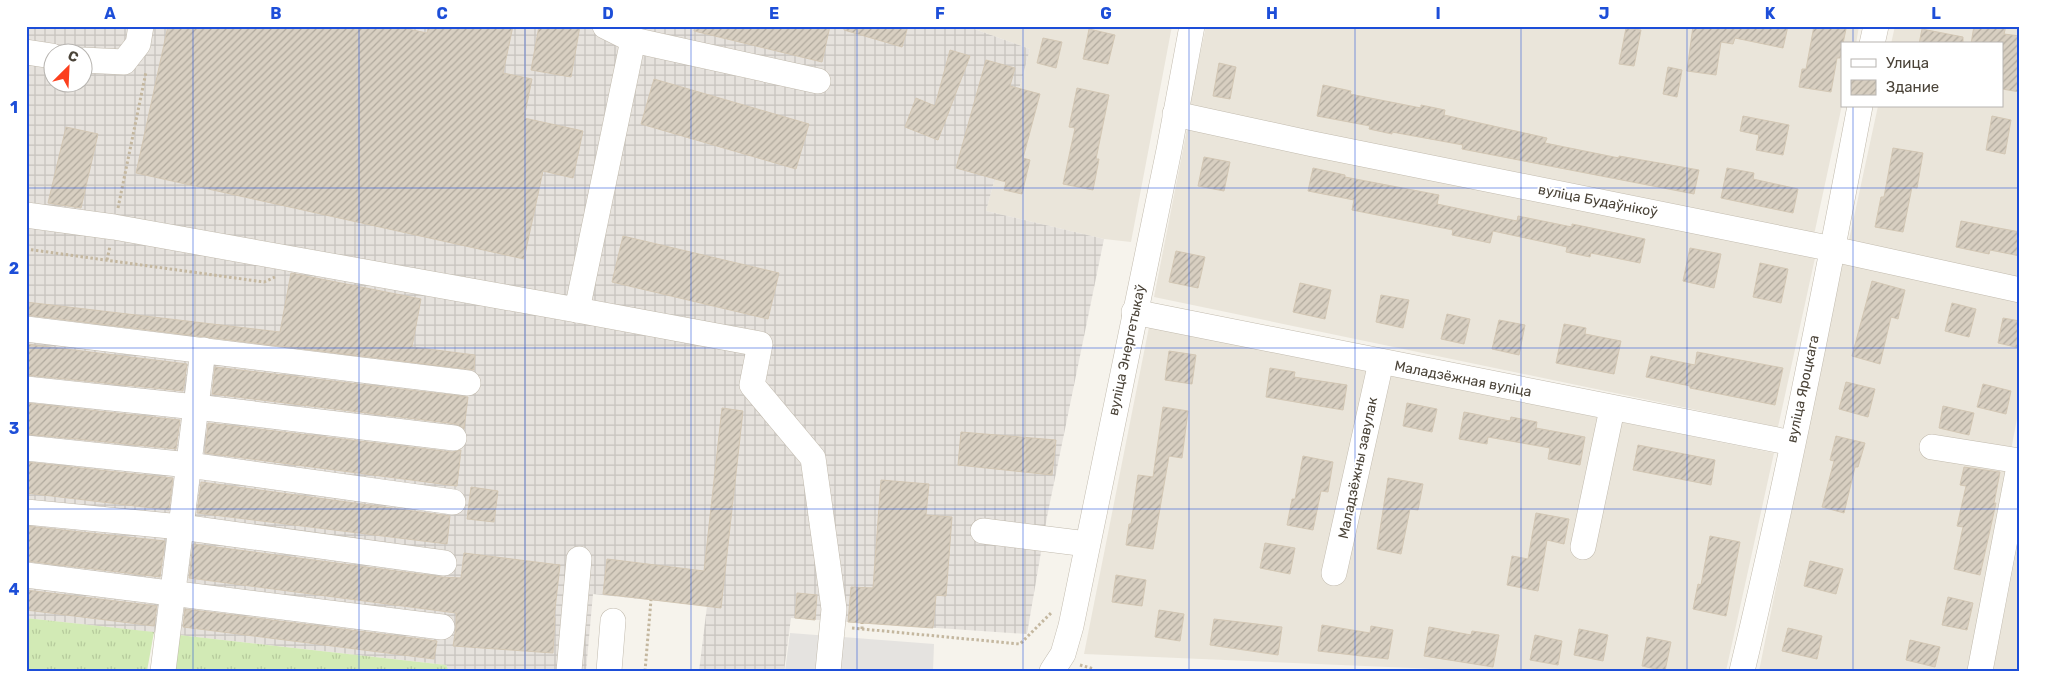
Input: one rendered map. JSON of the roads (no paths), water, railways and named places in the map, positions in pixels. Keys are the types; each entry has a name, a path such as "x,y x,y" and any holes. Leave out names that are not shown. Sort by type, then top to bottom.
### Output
{"street":[{"path":"92,60 124,62 138,44 141,26"},
{"path":"605,26 633,40 818,81"},
{"name":"вуліца Энергетыкаў","path":"1052,671 1063,654 1074,609 1192,26"},
{"path":"1872,42 1876,26"},
{"path":"578,310 633,40"},
{"path":"26,52 42,54"},
{"name":"вуліца Яроцкага","path":"1742,671 1761,592 1833,248 1860,108"},
{"name":"вуліца Будаўнікоў","path":"1175,114 1313,144 1833,248 2020,290"},
{"path":"26,215 114,227 760,344 752,385 813,458 834,609 828,671"},
{"name":"Маладзёжная вуліца","path":"1134,312 1792,444"},
{"path":"26,329 468,383"},
{"path":"163,671 203,350"},
{"name":"Маладзёжны завулак","path":"1334,573 1381,362"},
{"path":"26,389 454,438"},
{"path":"1583,547 1612,409"},
{"path":"26,448 189,465 453,502"},
{"path":"1932,448 2020,461 2013,526 1980,671"},
{"path":"26,512 181,527 444,563"},
{"path":"983,531 1087,544"},
{"path":"569,671 579,559"},
{"path":"26,575 442,628"},
{"path":"609,671 613,621"}]}
